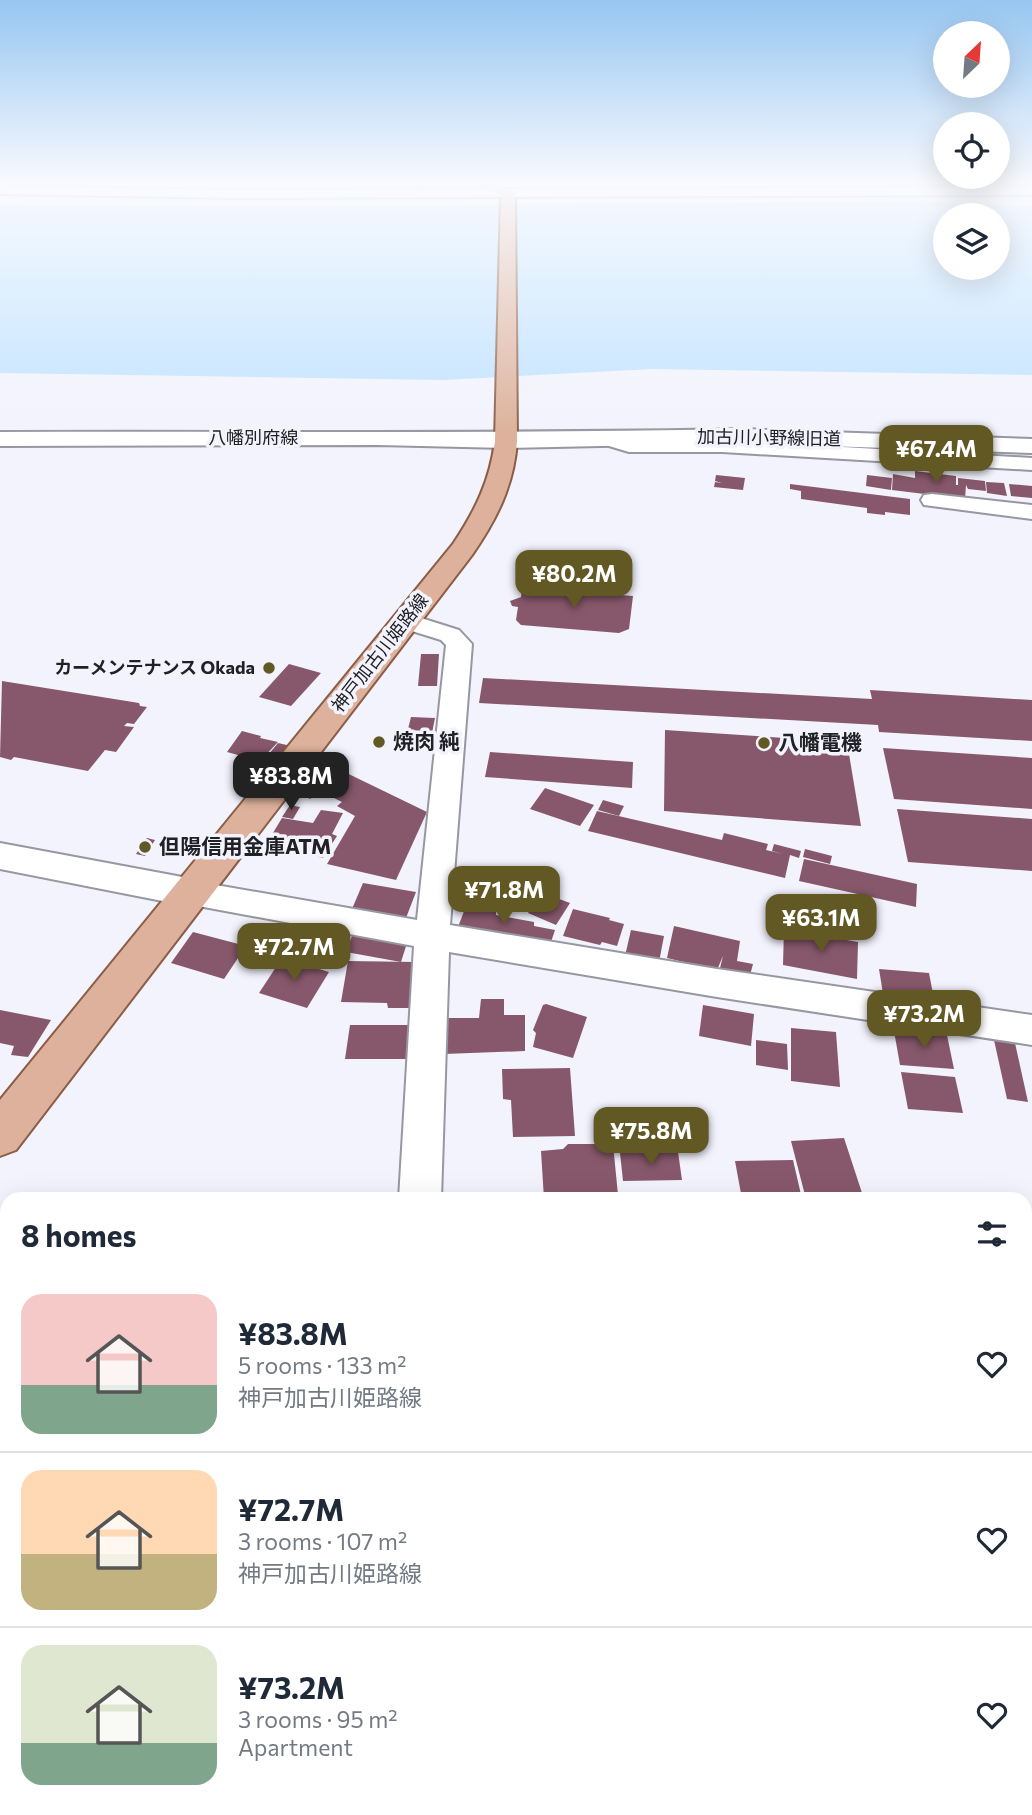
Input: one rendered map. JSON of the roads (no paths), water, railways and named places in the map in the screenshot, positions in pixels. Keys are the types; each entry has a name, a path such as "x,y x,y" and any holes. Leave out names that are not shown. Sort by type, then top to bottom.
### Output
{"main road":[{"name":"神戸加古川姫路線","path":"0,1135 464,549 491,507 505,469 507,267"}],"street":[{"name":"八幡別府線","path":"0,439 378,438 507,434"},
{"name":"加古川小野線旧道","path":"507,434 606,439 742,436 1032,446"},
{"path":"606,439 629,446 722,446 1032,464"},
{"path":"932,500 1032,512"},
{"path":"405,621 450,635 459,644 432,936 420,1192"},
{"path":"0,856 432,936 819,1001 1032,1030"}],"water":[{"path":"0,267 933,267 933,280 1010,280 1010,267 1032,267 1032,375 652,369 443,380 0,373"}],"place":[{"name":"カーメンテナンス Okada","path":"269,668"},
{"name":"焼肉 純","path":"379,742"},
{"name":"八幡電機","path":"764,743"},
{"name":"但陽信用金庫ATM","path":"145,847"}]}
